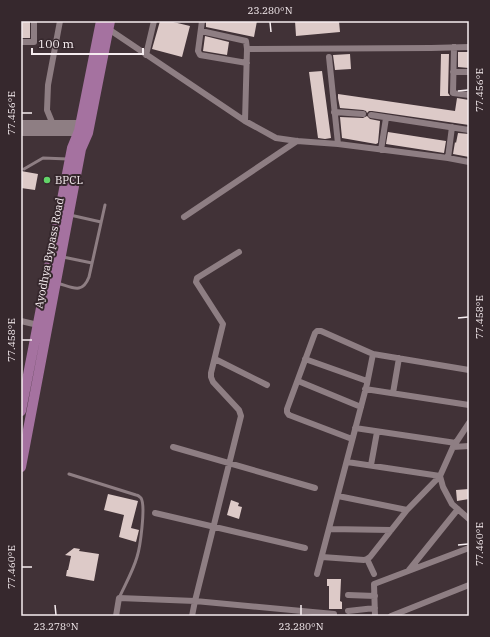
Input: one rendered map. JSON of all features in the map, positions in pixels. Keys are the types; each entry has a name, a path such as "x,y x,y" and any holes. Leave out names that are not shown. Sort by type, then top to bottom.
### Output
{"main road":[{"name":"Ayodhya Bypass Road","path":"21,411 38,325 81,149 105,24"},
{"name":"Ayodhya Bypass Road","path":"21,467 22,453 61,257 64,214 72,148 84,128"}],"street":[{"path":"21,42 34,42 34,21"},
{"path":"56,132 47,110 48,86 60,21"},
{"path":"146,55 154,21"},
{"path":"202,21 198,51 200,55 246,63"},
{"path":"105,24 146,55 245,121 276,138 338,144 469,162"},
{"path":"201,32 246,41 245,121"},
{"path":"454,47 453,93 469,95"},
{"path":"247,49 469,47"},
{"path":"329,57 338,144"},
{"path":"453,72 469,72"},
{"path":"334,112 363,114"},
{"path":"371,115 469,130"},
{"path":"381,150 386,118"},
{"path":"21,124 53,124 84,128"},
{"path":"448,158 452,127"},
{"path":"21,132 56,132 84,128"},
{"path":"184,217 297,141"},
{"path":"192,616 213,526 241,419 239,410 211,380 211,373 224,324 196,282 197,278 239,252"},
{"path":"21,321 38,325"},
{"path":"352,439 289,415 287,412 317,331 321,331 373,354 469,370"},
{"path":"317,574 366,389 373,354"},
{"path":"393,393 398,358"},
{"path":"215,359 267,385"},
{"path":"305,360 367,380"},
{"path":"298,381 361,407"},
{"path":"366,389 469,405"},
{"path":"322,558 367,559 407,510 440,476 455,445 469,423"},
{"path":"355,428 469,446"},
{"path":"371,465 377,432"},
{"path":"173,447 316,488"},
{"path":"347,462 440,476"},
{"path":"440,476 443,487 452,504 468,517"},
{"path":"338,496 407,510"},
{"path":"408,572 458,509"},
{"path":"155,512 305,548"},
{"path":"329,529 391,530"},
{"path":"375,616 374,584 469,548"},
{"path":"367,559 374,574"},
{"path":"390,616 469,585"},
{"path":"348,595 375,596"},
{"path":"116,616 119,598 195,601 334,614"},
{"path":"348,611 375,608"}],"lane":[{"path":"24,169 43,158 70,159"},
{"path":"56,283 76,288 83,287 87,283 105,205"},
{"path":"64,214 101,222"},
{"path":"61,257 92,263"},
{"path":"69,474 136,495 141,498 143,504 143,514 137,558 119,598"}],"building":[{"path":"21,21 30,21 30,38 21,38"},
{"path":"160,21 169,21 190,26 182,57 152,49"},
{"path":"206,21 257,21 254,37 206,27"},
{"path":"295,21 339,21 340,32 296,36"},
{"path":"205,36 229,42 227,55 203,51"},
{"path":"458,52 469,52 469,68 458,67"},
{"path":"350,54 351,69 335,70 333,55"},
{"path":"441,54 449,54 448,93 450,96 440,96"},
{"path":"322,71 331,138 325,139 318,138 309,72"},
{"path":"338,94 455,111 457,98 469,100 469,125 372,111 367,113 363,110 340,108"},
{"path":"367,116 370,119 380,121 378,143 376,144 342,138 340,117 363,118"},
{"path":"388,132 446,141 444,153 386,144"},
{"path":"458,133 469,134 469,157 453,154"},
{"path":"21,171 38,174 35,190 21,188"},
{"path":"469,489 469,499 457,501 456,490"},
{"path":"108,494 138,501 131,528 139,530 136,542 119,537 124,515 104,510"},
{"path":"231,500 239,503 238,506 242,507 239,519 227,515"},
{"path":"74,548 80,549 79,551 99,554 94,581 66,576 71,556 65,555"},
{"path":"327,579 341,579 340,601 342,602 342,609 329,609 329,586 327,586"}],"place":[{"name":"BPCL","path":"47,180"}]}
